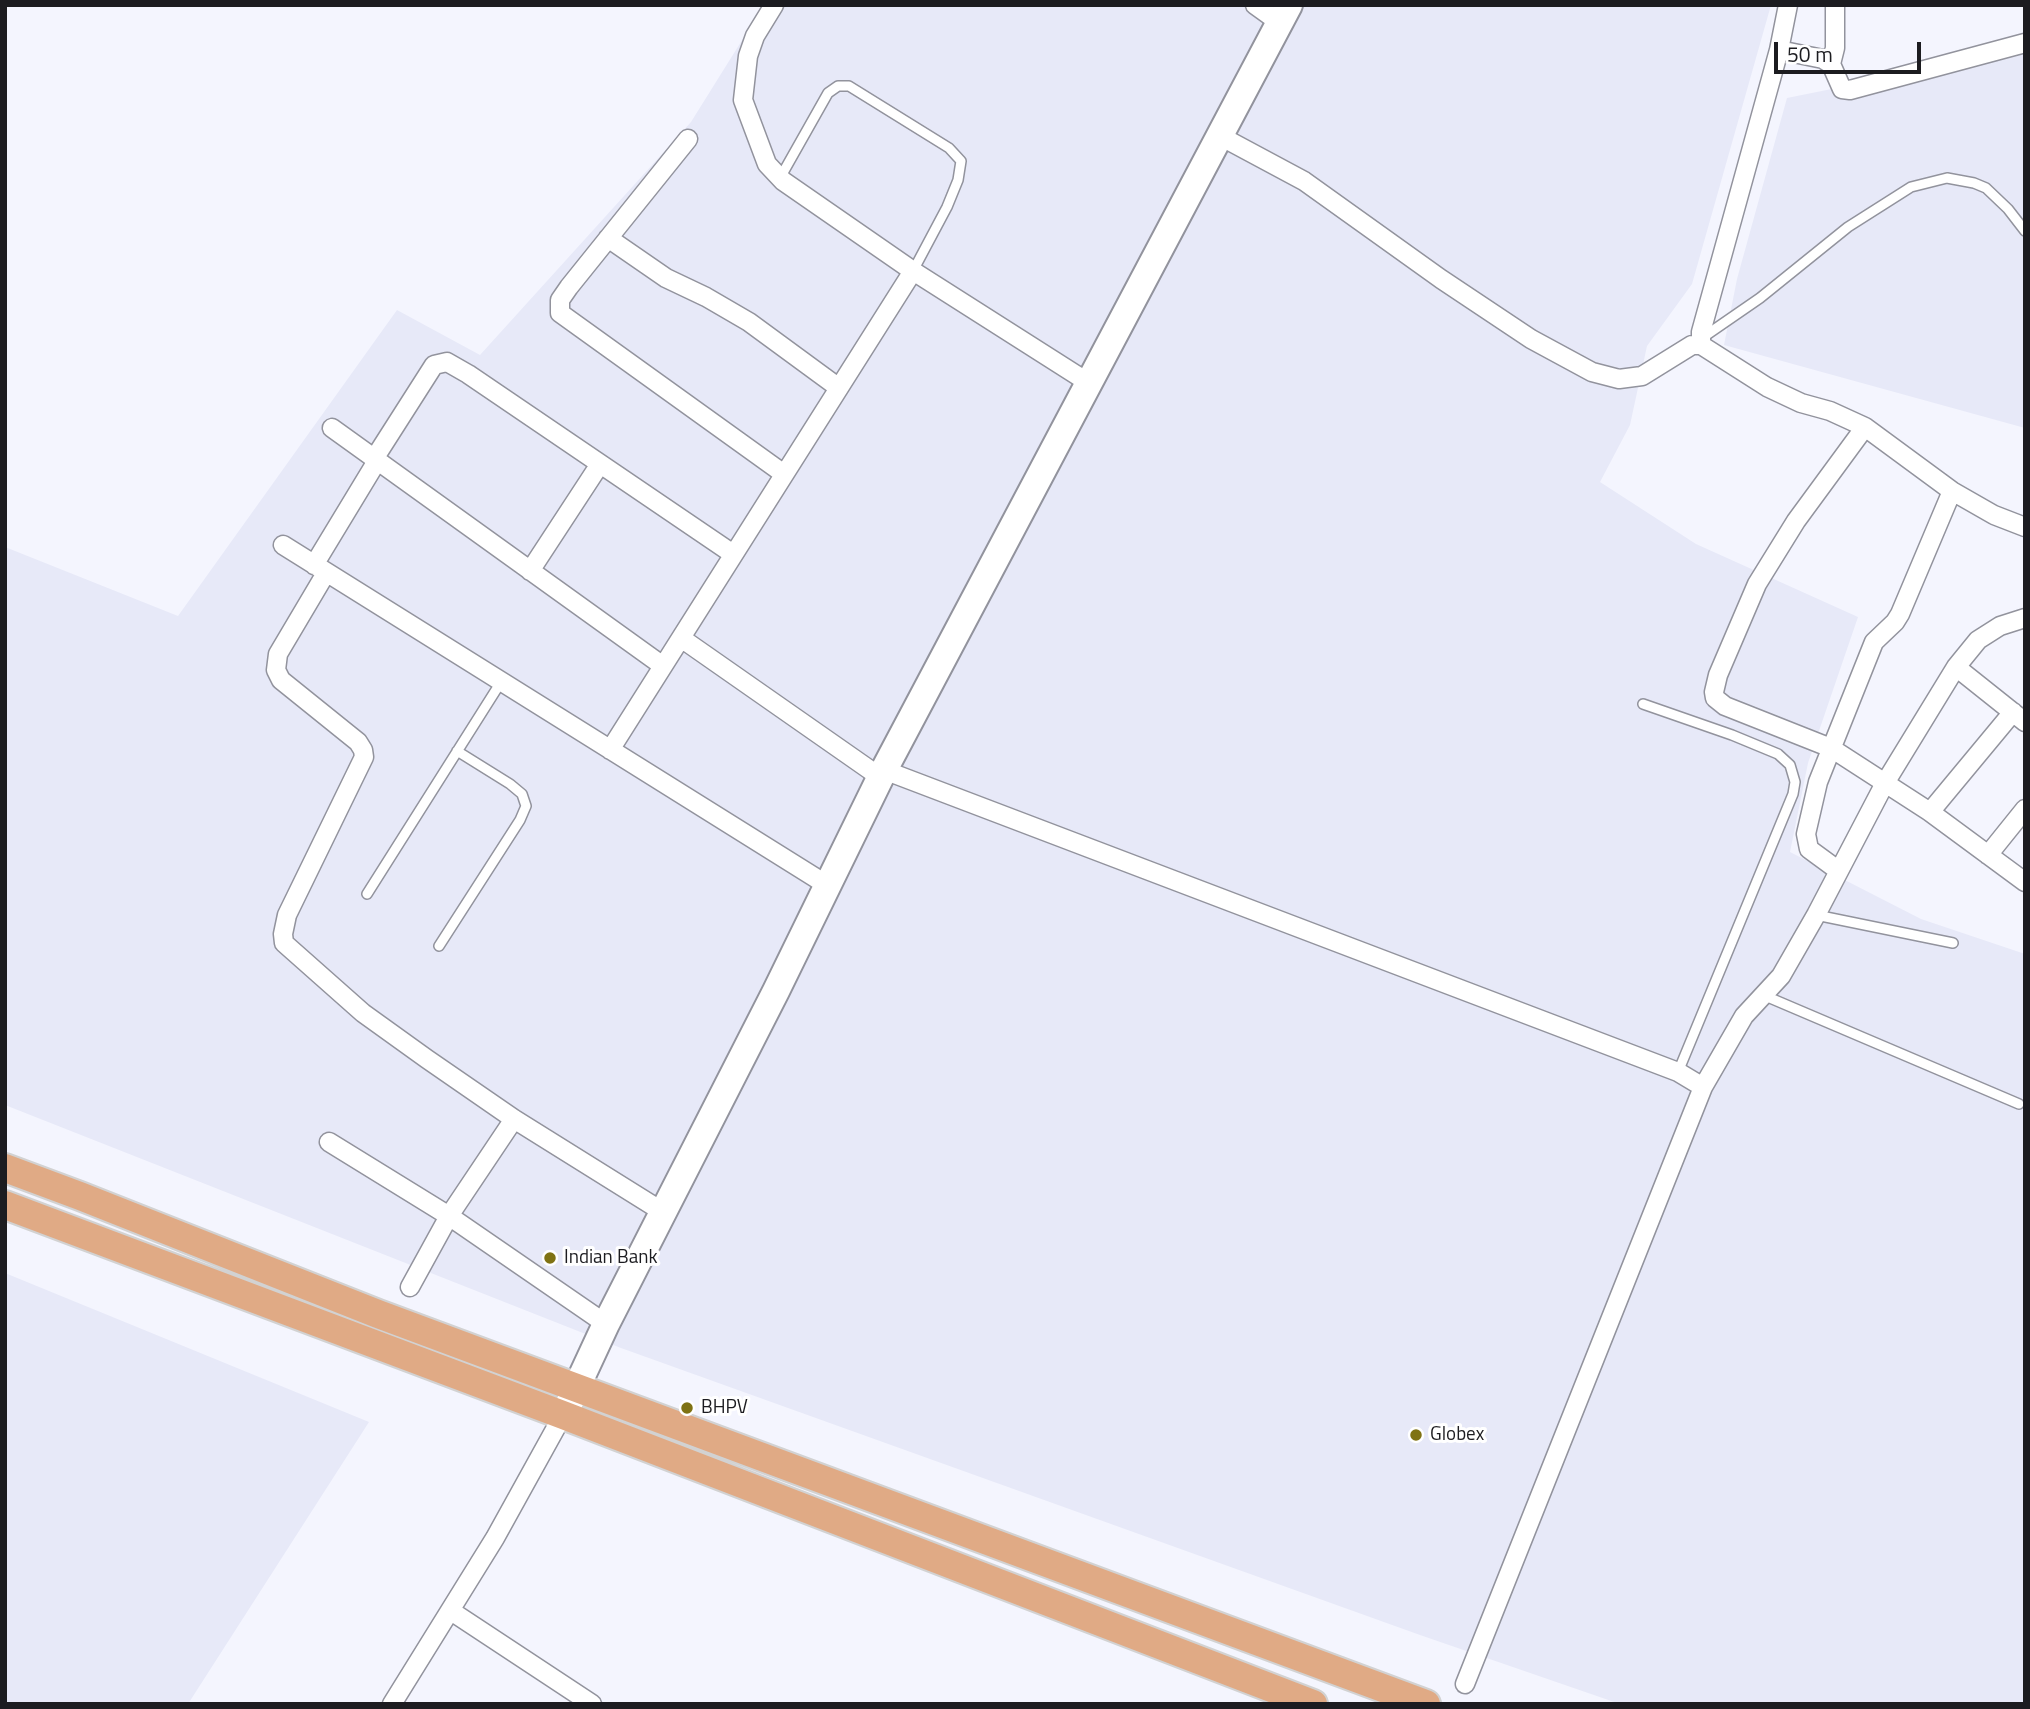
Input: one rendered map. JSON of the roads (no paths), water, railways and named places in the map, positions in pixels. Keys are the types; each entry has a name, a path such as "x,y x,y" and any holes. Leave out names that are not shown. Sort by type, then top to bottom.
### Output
{"main road":[{"path":"5,1168 577,1389 1426,1704"},
{"path":"5,1205 563,1415 1313,1704"}],"street":[{"path":"774,5 755,36 748,56 743,100 767,164 780,178 913,271 1089,383"},
{"path":"392,1704 508,1515 577,1389 606,1324 776,992 882,773 1284,14 1255,5"},
{"path":"1701,342 1779,50 1788,5"},
{"path":"1835,5 1835,48 1831,64 1842,89 1850,90 2025,43"},
{"path":"1779,50 1831,64"},
{"path":"1220,136 1304,181 1441,279 1531,339 1592,372 1619,379 1642,376 1701,342"},
{"path":"688,139 560,300 560,313 784,474"},
{"path":"608,238 666,278 749,322 839,388"},
{"path":"610,750 913,271"},
{"path":"1701,342 1767,387 1865,427 1952,491 1994,515 2025,527"},
{"path":"663,1212 514,1119 363,1013 284,943 287,915 364,757 358,742 281,680 276,670 278,654 376,460 434,365 447,362 468,374 733,554"},
{"path":"1865,427 1796,521 1769,564 1752,595 1718,675 1715,698 1724,706 1830,748 1930,812 2025,882"},
{"path":"332,428 663,666"},
{"path":"530,571 600,464"},
{"path":"1839,871 1809,849 1806,834 1812,805 1830,748 1874,642 1895,622 1908,599 1920,563 1952,491"},
{"path":"283,545 827,885"},
{"path":"1465,1684 1703,1087 1744,1016 1781,975 1816,915 1885,783 1956,667 1978,640 2000,626 2025,618"},
{"path":"681,638 882,773 1678,1072 1703,1087"},
{"path":"1930,812 2019,717 1956,667"},
{"path":"1988,855 2025,809"},
{"path":"410,1287 449,1216 514,1119"},
{"path":"329,1142 449,1216 606,1324"},
{"path":"451,1611 592,1704"}],"lane":[{"path":"780,178 828,93 838,86 849,86 949,148 961,161 958,180 947,207 913,271"},
{"path":"1701,342 1848,227 1911,187 1947,178 1974,183 1986,188 2008,209 2025,231"},
{"path":"367,894 501,682"},
{"path":"1643,704 1732,734 1778,754 1790,765 1795,782 1793,794 1678,1072"},
{"path":"439,946 526,806 522,794 510,784 457,751"},
{"path":"1816,915 1953,943"},
{"path":"1763,995 2019,1104"}],"place":[{"name":"Indian Bank","path":"550,1258"},
{"name":"BHPV","path":"687,1408"},
{"name":"Globex","path":"1416,1435"}]}
